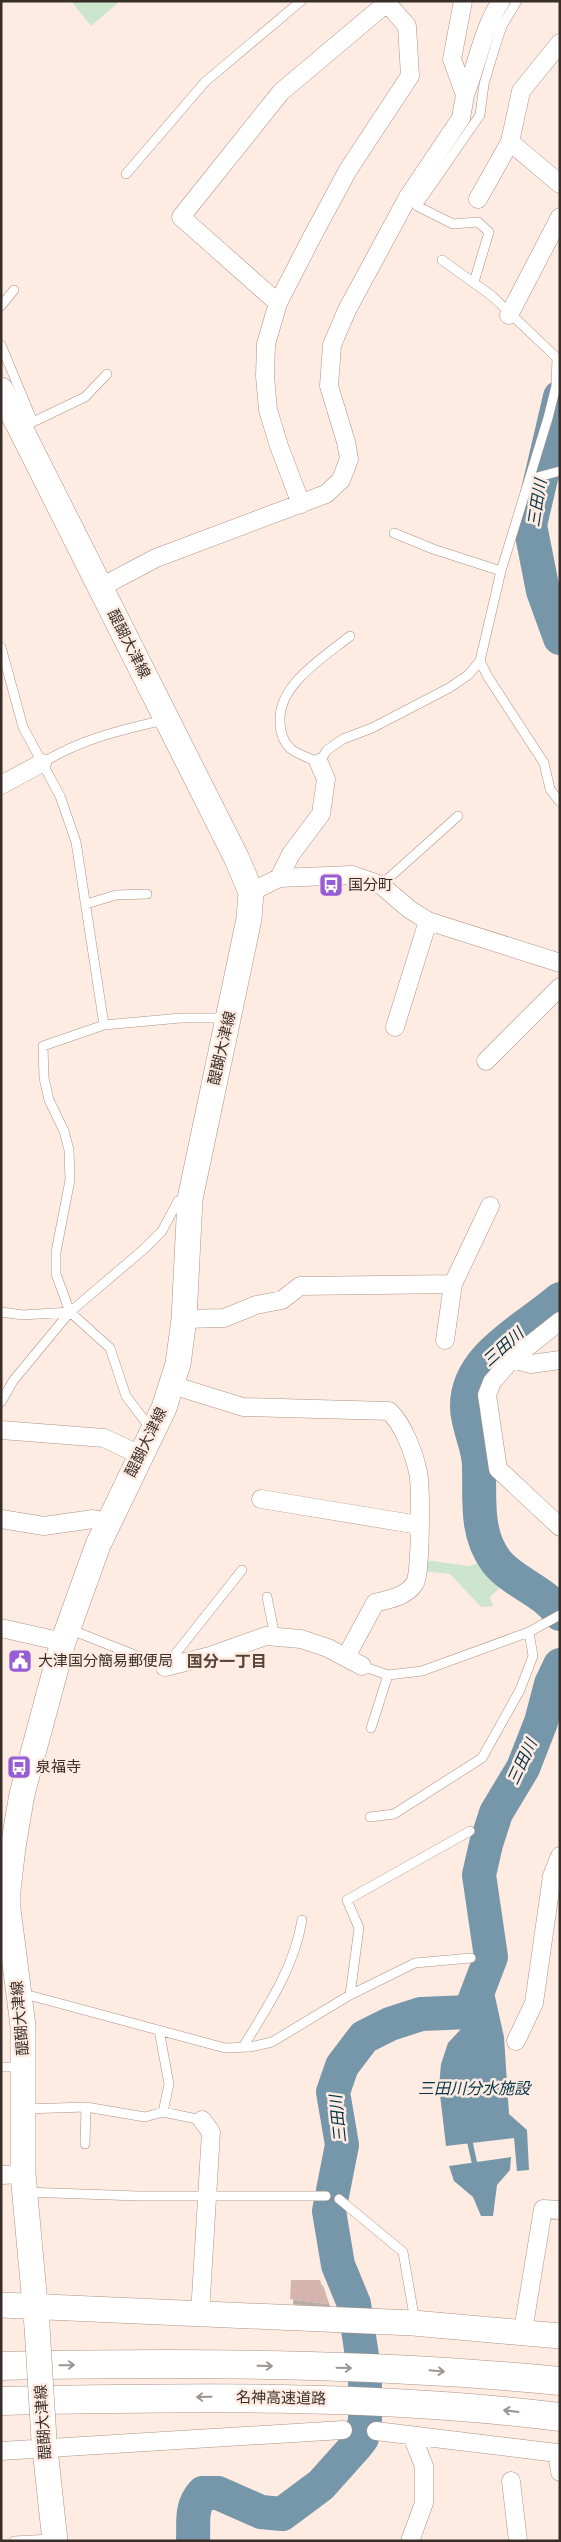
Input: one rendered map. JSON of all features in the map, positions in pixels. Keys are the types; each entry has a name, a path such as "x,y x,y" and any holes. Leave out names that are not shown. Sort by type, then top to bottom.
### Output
{"highway":[{"name":"名神高速道路","path":"1,2366 166,2364 388,2369 560,2382"},
{"name":"名神高速道路","path":"1,2401 210,2396 386,2402 490,2408 560,2417"}],"main road":[{"name":"醍醐大津線","path":"1,390 27,425 100,587 237,859 251,892 249,919 190,1199 182,1345 172,1385 108,1522 66,1636 22,1794 4,1890 23,2026 12,2067 24,2108 16,2180 37,2316 44,2445 55,2540"},
{"path":"1,2305 37,2316 200,2314 413,2323 523,2331 560,2336"}],"street":[{"path":"462,1 452,59 465,94"},
{"path":"100,587 156,558 326,494 341,480 349,459 346,442 329,386 332,345 347,310 408,197 461,118 465,94 477,64 487,28 501,1"},
{"path":"278,303 181,217 281,92 388,2 407,26 410,76 348,170 278,303 266,344 264,376 268,410 278,446 301,504"},
{"path":"478,200 510,142 521,92 558,50"},
{"path":"510,142 560,184"},
{"path":"509,315 560,217"},
{"path":"1,785 42,763"},
{"path":"279,878 291,854 321,814 326,778 319,763"},
{"path":"251,892 279,878 352,875 381,885 409,909 428,921 560,963"},
{"path":"395,1027 428,921"},
{"path":"486,1061 560,987"},
{"path":"445,1340 453,1284 490,1206"},
{"path":"184,1320 224,1318 256,1305 282,1300 300,1286 453,1284"},
{"path":"560,1322 512,1359 492,1382 487,1394 498,1469 560,1527"},
{"path":"512,1359 531,1364 560,1360"},
{"path":"172,1385 243,1407 389,1411 399,1421 418,1473 419,1525 416,1582 404,1594 375,1603 346,1657"},
{"path":"1,1430 104,1438 140,1455"},
{"path":"261,1499 419,1525"},
{"path":"1,1518 44,1526 93,1519 108,1522"},
{"path":"1,1628 66,1636"},
{"path":"165,1667 210,1656 266,1636 301,1639 328,1648 362,1666"},
{"path":"516,2041 534,2003 552,1876 560,1856"},
{"path":"200,2314 211,2132 202,2120"},
{"path":"523,2331 543,2209 560,2210"},
{"path":"1,2451 44,2445 343,2430"},
{"path":"376,2431 558,2454 560,2472"},
{"path":"410,2541 424,2503 424,2466 412,2436"},
{"path":"511,2481 518,2541"}],"lane":[{"path":"126,174 204,82 301,1"},
{"path":"474,282 489,232 478,222 453,224 417,206 480,115 484,84 495,47 502,26 517,1"},
{"path":"350,636 292,686 282,700 280,730 286,743 293,750 319,763 328,750 343,739 372,728 449,688 468,675 480,661 501,571 532,479 548,418 558,366 557,358 509,315 492,296 442,260"},
{"path":"1,306 14,290"},
{"path":"1,345 27,425 85,397 107,374"},
{"path":"532,479 560,471"},
{"path":"394,533 447,554 501,571"},
{"path":"1,647 23,727 60,796 76,842 104,1025"},
{"path":"480,661 488,677 544,763 550,789 560,802"},
{"path":"42,763 69,747 104,734 167,720"},
{"path":"381,885 458,816"},
{"path":"86,904 116,895 147,894"},
{"path":"152,1431 126,1396 110,1348 70,1312 56,1274 56,1252 60,1223 68,1200 70,1180 69,1150 64,1131 48,1093 44,1078 43,1046 104,1025 181,1018 229,1018"},
{"path":"1,1402 13,1381 70,1312 144,1249 162,1231 178,1201 190,1199"},
{"path":"1,1312 23,1315 70,1312"},
{"path":"66,1636 165,1667 242,1570"},
{"path":"267,1597 275,1637"},
{"path":"362,1666 388,1675 422,1671 529,1632 558,1616"},
{"path":"370,1817 394,1814 482,1758 520,1690 533,1656 529,1632"},
{"path":"371,1728 388,1675"},
{"path":"350,1995 359,1928 347,1900 470,1831"},
{"path":"243,2047 284,1978 298,1941 302,1920"},
{"path":"19,1998 32,1996 225,2048 243,2047 272,2042 350,1995 415,1964 471,1958"},
{"path":"159,2030 169,2084 163,2112"},
{"path":"85,2144 86,2107"},
{"path":"24,2108 86,2107 146,2117 163,2112 202,2120"},
{"path":"16,2180 138,2196 326,2196"},
{"path":"339,2199 403,2252 413,2310 413,2323"},
{"path":"14,2541 55,2540"}],"green space":[{"path":"71,1 120,1 91,26"},
{"path":"489,1559 504,1584 490,1597 493,1606 481,1607 450,1574 424,1571 425,1560 469,1566"}],"water":[{"name":"三田川分水施設","path":"482,1992 494,1992 504,2037 509,2114 527,2130 529,2170 517,2171 514,2138 446,2146 439,2086 441,2064 448,2043 472,2017"},
{"path":"511,2157 510,2170 497,2185 493,2216 481,2216 473,2197 454,2181 449,2166"}],"building":[{"path":"291,2280 320,2280 328,2304 290,2299"}],"waterway":[{"name":"三田川","path":"560,397 530,525 543,591 560,638"},
{"name":"三田川","path":"560,1299 516,1332 487,1358 476,1373 469,1389 467,1407 479,1466 480,1515 489,1550 503,1569 546,1599 560,1614"},
{"name":"三田川","path":"193,2541 194,2510 203,2493 218,2493 261,2512 282,2514 321,2485 362,2438 365,2419 365,2375 354,2304 338,2265 329,2211 342,2145 333,2092 342,2066 364,2037 390,2024 421,2014 470,2012 491,1957 479,1875 486,1844 496,1813 523,1768 541,1722 551,1684 560,1665"},
{"name":"三田川分水施設","path":"487,1997 491,1957"},
{"name":"三田川分水施設","path":"469,2138 476,2170"}],"place":[{"name":"国分町","path":"331,885"},
{"name":"大津国分簡易郵便局","path":"20,1661"},
{"name":"泉福寺","path":"19,1767"}],"district":[{"name":"国分一丁目","path":"227,1661"}]}
